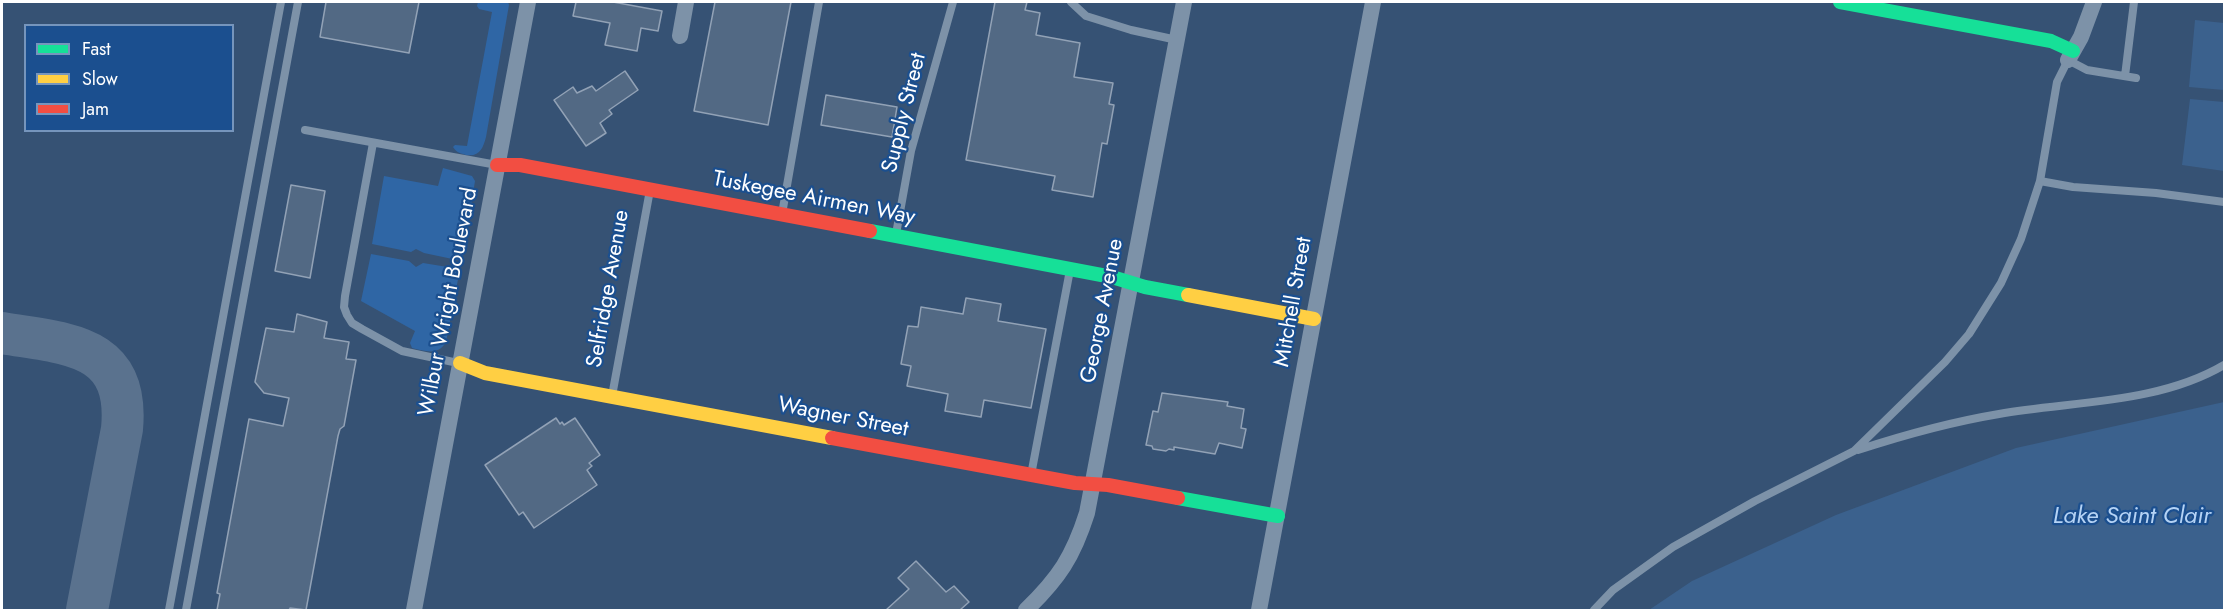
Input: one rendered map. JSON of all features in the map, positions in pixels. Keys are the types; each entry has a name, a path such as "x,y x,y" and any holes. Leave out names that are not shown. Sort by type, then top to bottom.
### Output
{"street":[{"name":"Wilbur Wright Boulevard","path":"414,610 528,2"},
{"path":"680,36 686,2"},
{"name":"George Avenue","path":"1026,610 1047,590 1068,561 1088,513 1184,2"},
{"name":"Mitchell Street","path":"1258,610 1278,516 1373,2"},
{"path":"1840,2 2051,41 2070,56 2089,19 2094,2"},
{"name":"Tuskegee Airmen Way","path":"497,165 520,165 896,235 1112,277 1145,287 1314,319"},
{"name":"Wagner Street","path":"460,363 485,373 1031,475 1108,485 1278,516"}],"lane":[{"path":"169,610 281,2"},
{"path":"186,610 298,2"},
{"path":"782,214 819,2"},
{"name":"Supply Street","path":"896,235 911,151 953,2"},
{"path":"1071,2 1086,16 1131,30 1177,40"},
{"path":"2125,76 2134,2"},
{"path":"1854,451 1945,362 1969,334 2001,283 2020,239 2040,181 2057,81 2070,56 2086,70 2136,78"},
{"name":"Tuskegee Airmen Way","path":"305,130 497,165"},
{"name":"Wagner Street","path":"373,143 344,307 352,323 402,351 460,363"},
{"path":"2040,181 2073,187 2156,193 2224,202"},
{"name":"Selfridge Avenue","path":"612,396 650,189"},
{"path":"1031,475 1070,269"},
{"path":"1594,610 1613,590 1673,547 1755,501 1854,451 1898,437 1999,414 2132,396 2181,384 2206,375 2224,365"}],"shaded area":[{"path":"478,2 508,2 509,5 485,141 478,153 466,155 457,152 453,147 455,145 467,146 492,12 479,9"},
{"path":"443,168 472,176 475,181 462,261 424,253 416,249 411,252 372,244 384,176 438,186"},
{"path":"371,254 409,261 416,267 423,263 460,269 446,342 439,349 431,351 412,348 410,343 415,331 361,301"}],"water":[{"path":"2195,20 2224,23 2224,90 2189,87"},
{"path":"2190,99 2224,102 2224,171 2182,165"},
{"name":"Lake Saint Clair","path":"2224,402 2224,610 1649,610 1692,581 1836,515 2016,448"}],"building":[{"path":"326,2 419,2 409,53 320,37"},
{"path":"576,2 613,2 662,11 658,31 641,28 637,51 605,45 610,23 573,16"},
{"path":"715,2 791,2 768,125 694,111"},
{"path":"995,2 1027,2 1025,10 1040,13 1036,35 1080,43 1074,77 1113,83 1109,104 1114,105 1107,144 1102,143 1093,197 1052,190 1055,176 966,160"},
{"path":"625,71 638,90 609,110 612,114 600,123 606,133 586,146 554,100 573,87 577,93 592,86 596,91"},
{"path":"826,95 897,107 892,137 821,125"},
{"path":"291,185 325,191 310,278 275,271"},
{"path":"966,298 1001,304 998,321 1046,329 1031,408 984,400 981,417 945,411 948,394 907,386 911,366 901,364 908,326 918,327 921,307 963,314"},
{"path":"297,314 327,322 324,338 349,342 346,359 356,360 344,426 340,429 338,436 306,610 290,608 289,610 217,610 220,594 217,593 249,419 283,426 289,398 264,393 255,382 266,328 294,332"},
{"path":"1162,393 1228,402 1227,406 1244,409 1241,428 1246,429 1242,448 1219,443 1215,454 1174,447 1174,450 1166,451 1153,449 1152,446 1146,445 1153,411 1158,412"},
{"path":"556,418 560,424 562,422 564,425 575,418 600,455 589,463 592,466 587,470 597,485 534,528 523,512 519,515 485,465"},
{"path":"916,561 946,592 954,586 969,602 960,610 886,610 909,589 898,578"}],"taxiway":[{"path":"2,333 49,341 89,353 104,364 116,379 122,401 122,429 87,610"}],"traffic: fast":[{"path":"1840,2 2051,41 2073,51"},
{"path":"870,231 1112,277 1145,287 1188,295"},
{"path":"1178,498 1278,516"}],"traffic: slow":[{"path":"1188,295 1314,319"},
{"path":"460,363 485,373 832,438"}],"traffic: jam":[{"path":"497,165 520,165 870,231"},
{"path":"832,438 1075,483 1108,485 1178,498"}]}
